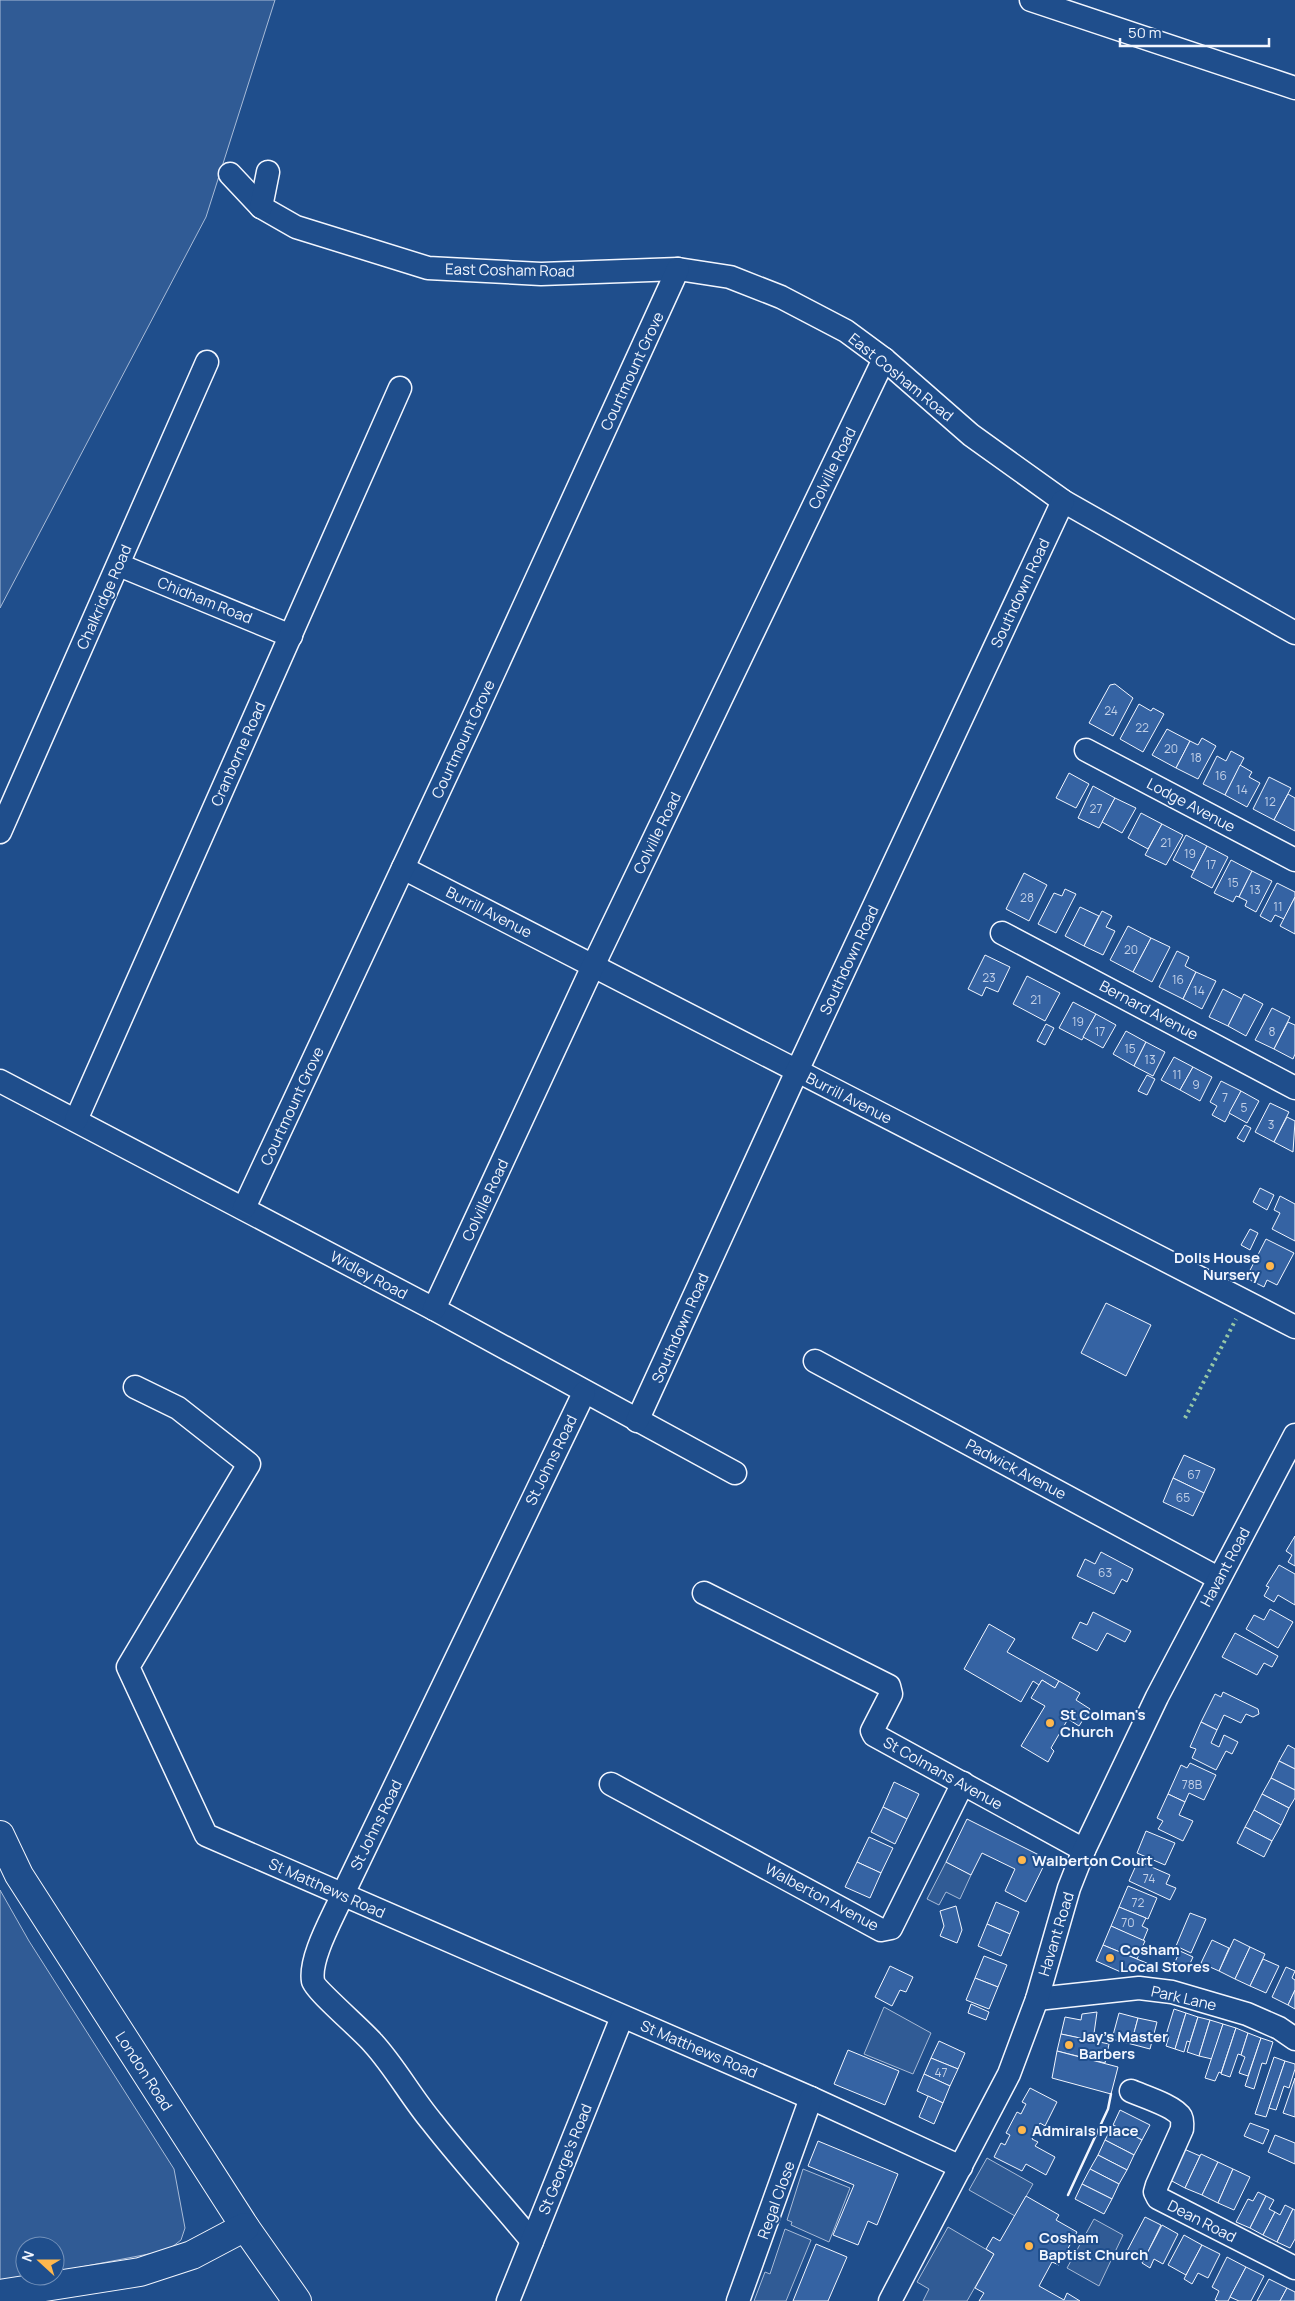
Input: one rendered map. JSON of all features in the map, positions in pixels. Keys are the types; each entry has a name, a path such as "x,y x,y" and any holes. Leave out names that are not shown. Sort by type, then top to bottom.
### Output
{"main road":[{"name":"London Road","path":"0,1835 19,1875 245,2227 297,2301"},
{"path":"0,2294 140,2272 192,2256 245,2227"}],"street":[{"path":"1031,0 1295,88"},
{"path":"261,207 268,172"},
{"name":"East Cosham Road","path":"230,174 261,207 296,227 428,268 541,274 678,269 730,277 781,296 846,332 884,359 971,435 1063,501 1295,633"},
{"name":"Courtmount Grove","path":"244,1208 403,868 678,269"},
{"name":"Colville Road","path":"434,1309 593,966 884,359"},
{"name":"Chalkridge Road","path":"0,832 207,362"},
{"name":"Cranborne Road","path":"76,1120 400,388"},
{"name":"Southdown Road","path":"638,1421 797,1071 1063,501"},
{"name":"Chidham Road","path":"119,565 291,636"},
{"name":"Lodge Avenue","path":"1086,750 1295,860"},
{"name":"Burrill Avenue","path":"403,868 1295,1326"},
{"name":"Bernard Avenue","path":"1002,933 1295,1088"},
{"name":"Widley Road","path":"0,1081 434,1309 735,1473"},
{"name":"Padwick Avenue","path":"815,1361 1218,1578"},
{"name":"St Matthews Road","path":"135,1386 178,1408 249,1464 128,1667 206,1835 342,1896 812,2098 961,2167"},
{"name":"St Johns Road","path":"532,2241 432,2122 374,2044 348,2016 321,1993 314,1983 312,1971 342,1896 584,1392"},
{"name":"Havant Road","path":"890,2301 1009,2074 1036,1999 1069,1888 1084,1850 1157,1697 1295,1435"},
{"name":"St Colmans Avenue","path":"704,1593 889,1686 891,1694 872,1731 874,1735 1084,1850"},
{"name":"Walberton Avenue","path":"612,1784 872,1925 886,1930 890,1928 963,1783"},
{"name":"Park Lane","path":"1036,1999 1139,1988 1172,1992 1247,2014 1279,2028 1295,2039"},
{"name":"St George's Road","path":"508,2301 622,2017"},
{"name":"Dean Road","path":"1131,2091 1174,2110 1183,2121 1182,2129 1157,2185 1155,2192 1158,2198 1295,2268"},
{"name":"Regal Close","path":"738,2301 812,2098"}],"shaded area":[{"path":"0,0 275,0 206,217 0,608"},
{"path":"946,1862 971,1875 960,1899 946,1892 939,1905 927,1899"},
{"path":"0,1890 29,1941 174,2169 185,2228 181,2240 172,2247 159,2252 65,2270 65,2236 15,2236 15,2279 0,2282"},
{"path":"884,2007 931,2033 913,2074 864,2054"},
{"path":"987,2158 1033,2184 1015,2216 969,2190"},
{"path":"803,2169 850,2188 829,2242 791,2225 792,2222 787,2220"},
{"path":"1094,2219 1123,2235 1099,2286 1067,2268"},
{"path":"948,2227 994,2254 967,2301 923,2301 929,2289 917,2282"},
{"path":"785,2229 811,2240 786,2301 754,2301 765,2272 770,2274"}],"building":[{"path":"1115,684 1133,698 1113,736 1089,723 1110,685"},
{"path":"1139,704 1151,711 1153,708 1164,714 1143,752 1120,739"},
{"path":"1167,729 1190,741 1176,768 1152,755"},
{"path":"1202,738 1216,746 1198,779 1176,768 1190,741 1198,745"},
{"path":"1231,751 1244,758 1225,795 1203,784 1217,756 1226,761"},
{"path":"1240,765 1252,772 1249,777 1260,783 1247,807 1225,795"},
{"path":"1069,773 1089,784 1076,808 1056,798"},
{"path":"1269,777 1291,788 1274,820 1253,809"},
{"path":"1093,786 1115,798 1099,828 1078,818"},
{"path":"1288,794 1295,798 1295,831 1274,820"},
{"path":"1115,798 1136,808 1122,833 1102,822"},
{"path":"1141,813 1162,824 1148,849 1128,838"},
{"path":"1162,824 1183,835 1166,865 1145,855"},
{"path":"1186,835 1207,846 1194,871 1173,860"},
{"path":"1207,846 1228,857 1212,888 1191,877"},
{"path":"1231,860 1252,871 1239,897 1236,896 1233,902 1214,893"},
{"path":"1252,871 1272,881 1256,912 1245,906 1247,901 1239,897"},
{"path":"1024,873 1047,885 1029,921 1006,909"},
{"path":"1277,883 1295,892 1295,897 1284,919 1275,915 1271,922 1260,916"},
{"path":"1065,889 1076,894 1056,933 1038,924 1054,893 1062,896"},
{"path":"1295,897 1295,934 1280,926"},
{"path":"1080,907 1099,916 1084,946 1065,936"},
{"path":"1102,911 1112,916 1106,927 1115,931 1103,955 1084,946"},
{"path":"1128,926 1151,938 1133,972 1110,960"},
{"path":"1151,938 1170,947 1152,982 1133,972"},
{"path":"1177,951 1189,957 1185,966 1196,972 1183,999 1159,987"},
{"path":"985,955 1010,967 998,992 986,987 982,996 968,989"},
{"path":"1196,972 1216,981 1202,1009 1183,999"},
{"path":"1027,976 1060,993 1045,1021 1013,1004"},
{"path":"1223,989 1242,999 1228,1026 1209,1017"},
{"path":"1244,994 1263,1004 1246,1036 1228,1026"},
{"path":"1073,1002 1096,1014 1082,1040 1059,1028"},
{"path":"1272,1008 1290,1017 1274,1049 1255,1040"},
{"path":"1096,1014 1116,1025 1103,1048 1083,1037"},
{"path":"1288,1022 1295,1025 1295,1054 1293,1059 1274,1049"},
{"path":"1046,1024 1054,1028 1045,1045 1037,1041"},
{"path":"1126,1031 1146,1042 1134,1066 1113,1054"},
{"path":"1146,1042 1165,1052 1153,1076 1134,1066"},
{"path":"1174,1057 1193,1067 1180,1090 1161,1080"},
{"path":"1193,1067 1212,1077 1200,1101 1180,1090"},
{"path":"1147,1075 1155,1079 1147,1095 1138,1091"},
{"path":"1221,1081 1241,1091 1225,1122 1212,1115 1217,1106 1210,1102"},
{"path":"1241,1091 1259,1101 1247,1123 1229,1113"},
{"path":"1270,1103 1289,1112 1274,1142 1255,1132"},
{"path":"1287,1117 1295,1121 1293,1152 1274,1142"},
{"path":"1245,1125 1251,1128 1244,1142 1237,1138"},
{"path":"1260,1188 1274,1195 1267,1210 1253,1202"},
{"path":"1280,1196 1295,1204 1295,1241 1272,1229 1280,1213 1274,1210"},
{"path":"1250,1229 1258,1233 1250,1250 1241,1245"},
{"name":"Dolls House Nursery","path":"1266,1239 1294,1253 1277,1285 1267,1280 1264,1287 1246,1278"},
{"path":"1106,1303 1151,1325 1126,1376 1081,1353"},
{"path":"1184,1455 1215,1469 1204,1493 1173,1478"},
{"path":"1173,1478 1204,1493 1193,1516 1163,1502"},
{"path":"1295,1536 1295,1566 1288,1562 1292,1555 1286,1551"},
{"path":"1101,1552 1133,1569 1127,1582 1122,1579 1114,1594 1077,1576 1085,1559 1095,1564"},
{"path":"1279,1565 1295,1574 1295,1605 1278,1595 1274,1602 1264,1596 1269,1587 1266,1586"},
{"path":"1270,1609 1293,1622 1278,1648 1246,1629 1254,1615 1264,1620"},
{"path":"1093,1612 1131,1631 1125,1642 1107,1633 1097,1651 1072,1638 1080,1622 1087,1625"},
{"path":"989,1624 1015,1639 1007,1652 1059,1681 1055,1688 1042,1680 1039,1685 1033,1681 1021,1702 964,1669"},
{"path":"1235,1633 1278,1656 1272,1667 1264,1663 1257,1675 1222,1657"},
{"name":"St Colman's Church","path":"1042,1680 1055,1688 1059,1681 1080,1693 1076,1700 1090,1709 1079,1726 1068,1719 1051,1748 1054,1751 1048,1762 1021,1746 1045,1706 1031,1698"},
{"path":"1223,1692 1258,1709 1259,1714 1253,1717 1246,1714 1241,1723 1224,1715 1217,1730 1201,1722 1215,1694 1221,1697"},
{"path":"1201,1722 1217,1730 1211,1743 1219,1747 1224,1735 1238,1742 1232,1754 1226,1751 1216,1770 1192,1758 1196,1749 1190,1747"},
{"path":"1288,1745 1295,1749 1295,1769 1279,1761"},
{"path":"1279,1761 1295,1769 1295,1790 1271,1778"},
{"path":"1190,1763 1216,1775 1204,1800 1189,1793 1185,1802 1168,1794 1181,1765 1187,1768"},
{"path":"1271,1778 1295,1790 1295,1798 1289,1808 1262,1794"},
{"path":"894,1782 919,1794 907,1819 883,1807"},
{"path":"1168,1794 1185,1802 1179,1815 1193,1821 1183,1841 1158,1829 1163,1821 1157,1818"},
{"path":"1262,1794 1289,1808 1281,1825 1254,1810"},
{"path":"883,1807 907,1819 895,1844 871,1832"},
{"path":"1254,1810 1281,1825 1272,1841 1245,1827"},
{"name":"Walberton Court","path":"967,1819 1047,1859 1026,1902 1005,1891 1015,1869 982,1853 971,1875 946,1862"},
{"path":"1245,1827 1272,1841 1264,1857 1237,1843"},
{"path":"1146,1831 1175,1843 1165,1865 1137,1853"},
{"path":"869,1837 893,1848 881,1873 857,1862"},
{"path":"1138,1861 1170,1875 1166,1884 1176,1888 1170,1900 1129,1881"},
{"path":"857,1862 881,1873 870,1898 845,1887"},
{"path":"1128,1886 1157,1898 1148,1919 1119,1907"},
{"path":"996,1902 1019,1912 1010,1934 987,1924"},
{"path":"956,1906 962,1930 957,1943 940,1936 944,1926 940,1911"},
{"path":"1119,1907 1146,1918 1142,1926 1148,1929 1143,1941 1111,1926"},
{"path":"1190,1913 1206,1919 1191,1953 1176,1946"},
{"path":"987,1924 1010,1934 1001,1956 978,1946"},
{"path":"1111,1926 1145,1941 1137,1959 1103,1945"},
{"path":"1234,1939 1250,1947 1235,1979 1219,1971"},
{"path":"1212,1940 1229,1948 1219,1971 1201,1963"},
{"path":"1103,1945 1149,1964 1146,1970 1139,1967 1136,1972 1123,1973 1096,1961"},
{"path":"1250,1947 1265,1954 1250,1986 1235,1979"},
{"path":"1180,1951 1193,1957 1187,1970 1174,1964"},
{"path":"984,1956 1007,1965 998,1987 975,1978"},
{"path":"1263,1959 1279,1966 1266,1993 1250,1986"},
{"path":"890,1966 913,1977 906,1992 900,1990 892,2006 875,1997"},
{"path":"1286,1967 1295,1971 1292,1978 1295,1980 1295,1990 1288,2005 1272,1997"},
{"path":"975,1978 998,1987 989,2009 966,2000"},
{"path":"1295,1990 1295,2009 1288,2005"},
{"path":"971,2004 989,2012 986,2020 968,2013"},
{"path":"1174,2009 1186,2013 1175,2049 1166,2046 1169,2036 1166,2035"},
{"path":"1097,2012 1093,2041 1061,2034 1065,2017 1081,2020 1082,2014"},
{"path":"1119,2013 1138,2018 1131,2044 1112,2039"},
{"path":"1186,2013 1198,2017 1190,2042 1187,2041 1184,2052 1175,2049"},
{"path":"1198,2017 1210,2020 1199,2056 1187,2052"},
{"path":"1138,2018 1157,2022 1150,2049 1131,2044"},
{"path":"1210,2020 1223,2024 1212,2059 1199,2056"},
{"path":"1223,2024 1236,2028 1221,2073 1219,2072 1215,2081 1205,2078"},
{"path":"1236,2028 1248,2033 1241,2055 1238,2054 1230,2077 1221,2074"},
{"path":"1248,2033 1261,2038 1248,2076 1239,2073 1245,2057 1241,2055"},
{"path":"1061,2034 1109,2044 1105,2063 1057,2051"},
{"path":"1261,2038 1273,2042 1266,2064 1262,2063 1254,2089 1245,2086"},
{"path":"939,2041 965,2053 958,2069 931,2058"},
{"path":"848,2050 899,2071 885,2105 834,2084"},
{"path":"1057,2051 1118,2067 1111,2094 1052,2078"},
{"path":"1274,2057 1285,2061 1266,2117 1255,2114"},
{"path":"931,2058 958,2069 950,2086 924,2074"},
{"path":"1285,2061 1295,2064 1295,2069 1289,2088 1284,2086 1276,2110 1269,2108"},
{"path":"924,2074 950,2086 943,2103 917,2091"},
{"path":"1295,2078 1295,2117 1283,2113"},
{"name":"Admirals Place","path":"1030,2088 1057,2102 1045,2126 1040,2123 1032,2139 1038,2142 1035,2146 1055,2157 1046,2175 1026,2164 1022,2171 994,2157 1001,2143 1005,2145 1010,2135 1006,2133 1017,2112 1021,2114 1026,2104 1022,2102"},
{"path":"928,2096 943,2103 934,2124 919,2117"},
{"path":"1120,2110 1150,2125 1142,2140 1113,2125"},
{"path":"1250,2123 1269,2130 1263,2144 1244,2136"},
{"path":"1113,2125 1142,2140 1134,2155 1105,2140"},
{"path":"1275,2135 1295,2143 1295,2164 1268,2152"},
{"path":"1105,2140 1134,2155 1127,2170 1098,2155"},
{"path":"818,2141 898,2174 877,2225 868,2221 858,2245 833,2235 854,2185 808,2166"},
{"path":"1184,2149 1200,2156 1185,2188 1170,2180"},
{"path":"1201,2154 1218,2162 1202,2195 1185,2188"},
{"path":"1098,2155 1127,2170 1119,2184 1090,2169"},
{"path":"1218,2162 1233,2169 1218,2203 1202,2195"},
{"path":"1090,2169 1119,2184 1112,2199 1082,2184"},
{"path":"1233,2169 1250,2177 1234,2210 1218,2203"},
{"path":"1082,2184 1112,2199 1104,2214 1075,2199"},
{"path":"1258,2192 1266,2196 1250,2228 1236,2222 1248,2199 1253,2201"},
{"name":"Cosham Baptist Church","path":"1026,2196 1059,2215 1056,2220 1077,2232 1059,2265 1052,2262 1039,2286 1064,2300 1067,2293 1080,2301 979,2301 984,2293 975,2288 994,2254 986,2249 993,2237 1000,2241"},
{"path":"1266,2196 1274,2200 1269,2209 1275,2212 1263,2235 1250,2228"},
{"path":"1285,2205 1293,2209 1277,2242 1263,2235 1275,2212 1280,2215"},
{"path":"1293,2209 1295,2210 1295,2239 1290,2248 1277,2242"},
{"path":"1145,2217 1161,2225 1144,2260 1127,2251"},
{"path":"1162,2225 1178,2234 1163,2264 1154,2259 1150,2268 1142,2263"},
{"path":"1184,2235 1202,2245 1186,2275 1168,2265"},
{"path":"816,2244 847,2257 828,2301 793,2301"},
{"path":"1202,2245 1220,2254 1208,2278 1198,2273 1192,2284 1184,2279"},
{"path":"1227,2257 1246,2267 1228,2301 1218,2301 1215,2300 1219,2291 1212,2287"},
{"path":"1246,2267 1264,2276 1251,2301 1239,2301 1230,2297"},
{"path":"1269,2279 1287,2288 1280,2301 1257,2301"},
{"path":"1287,2288 1295,2292 1295,2301 1280,2301"}],"hedge":[{"path":"1185,1418 1236,1319"}],"wall":[{"path":"1068,2195 1108,2109 1111,2094"}],"place":[{"name":"Dolls House Nursery","path":"1270,1266"},
{"name":"St Colman's Church","path":"1050,1723"},
{"name":"Walberton Court","path":"1022,1860"},
{"name":"Cosham Local Stores","path":"1110,1958"},
{"name":"Jay's Master Barbers","path":"1069,2045"},
{"name":"Admirals Place","path":"1022,2130"},
{"name":"Cosham Baptist Church","path":"1029,2246"}]}
